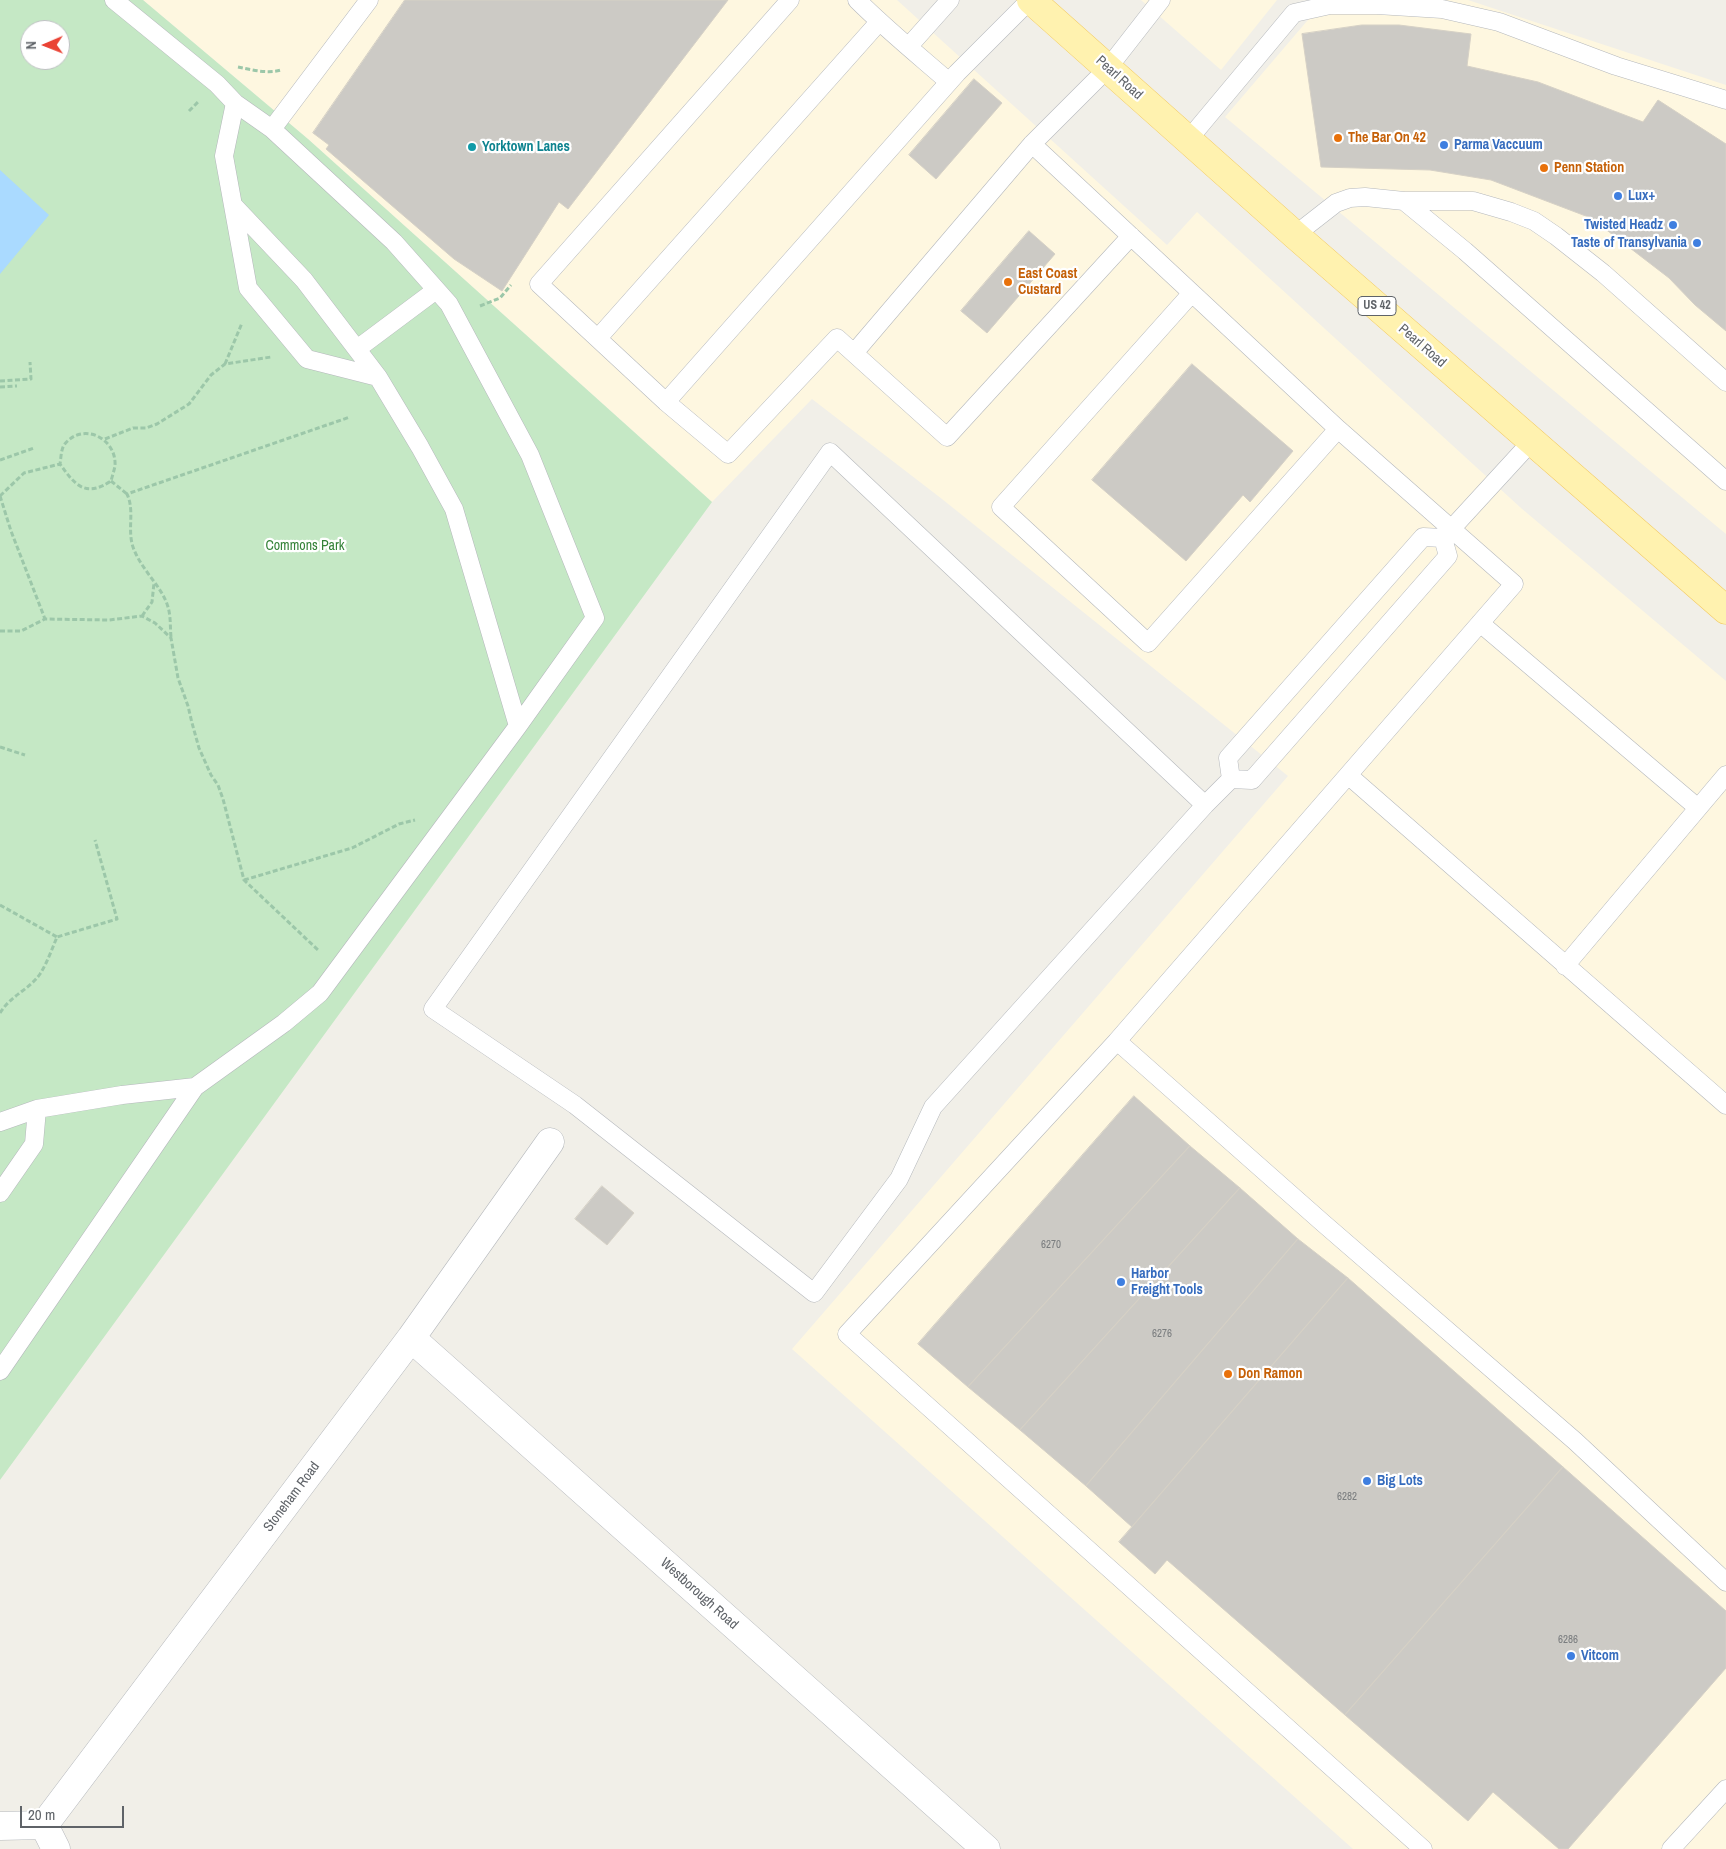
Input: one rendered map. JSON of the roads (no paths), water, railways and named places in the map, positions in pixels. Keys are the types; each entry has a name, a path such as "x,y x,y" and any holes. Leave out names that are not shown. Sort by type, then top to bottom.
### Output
{"main road":[{"name":"Pearl Road","path":"1030,0 1726,610"}],"street":[{"name":"Stoneham Road","path":"44,1824 411,1338 550,1142"},
{"name":"Westborough Road","path":"411,1338 986,1849"},
{"path":"0,1826 44,1824 56,1849"}],"lane":[{"path":"0,1371 195,1087 284,1023 320,993 518,726 595,618 530,456 449,304 394,242 272,129 235,103 216,84 114,0"},
{"path":"272,129 369,0"},
{"path":"790,0 539,284 666,402 728,454 837,338 947,437 1131,236"},
{"path":"856,0 949,82"},
{"path":"909,46 950,0"},
{"path":"666,402 949,82 1030,0"},
{"path":"854,353 1032,144 1108,68 1160,0"},
{"path":"1188,140 1294,12 1330,5 1377,5 1442,9 1499,22 1616,66 1726,100"},
{"path":"598,338 879,22"},
{"path":"235,103 224,156 248,288 307,359 378,376"},
{"path":"1032,144 1447,533 1514,584 1117,1041 847,1334 1423,1849"},
{"path":"1296,235 1336,203 1350,198 1365,197 1404,201 1473,201 1511,212 1534,221 1603,273 1726,382"},
{"path":"1404,201 1466,251 1726,481"},
{"path":"232,205 304,280 378,376 420,447 454,509 518,726"},
{"path":"357,349 436,290"},
{"path":"1191,294 1001,507 1148,643 1338,429"},
{"path":"1231,779 1228,758 1423,537 1447,533 1532,441"},
{"path":"1205,805 830,452 433,1009 575,1105 814,1292 899,1179 933,1106 1205,805 1231,779 1252,780 1448,556 1447,533"},
{"path":"1480,623 1698,808"},
{"path":"1348,775 1726,1105"},
{"path":"1565,966 1726,775"},
{"path":"1117,1041 1574,1441 1726,1582"},
{"path":"0,1122 37,1109 122,1095 195,1087"},
{"path":"0,1193 34,1144 37,1109"},
{"path":"1671,1849 1717,1807 1726,1789"}],"water":[{"path":"0,170 49,215 0,274"}],"place":[{"name":"The Bar On 42","path":"1338,138"},
{"name":"Parma Vaccuum","path":"1444,145"},
{"name":"Yorktown Lanes","path":"472,147"},
{"name":"Penn Station","path":"1544,168"},
{"name":"Lux+","path":"1618,196"},
{"name":"Twisted Headz","path":"1673,225"},
{"name":"Taste of Transylvania","path":"1697,243"},
{"name":"East Coast Custard","path":"1008,282"},
{"name":"Harbor Freight Tools","path":"1121,1282"},
{"name":"Don Ramon","path":"1228,1374"},
{"name":"Big Lots","path":"1367,1481"},
{"name":"Vitcom","path":"1571,1656"}],"park label":[{"name":"Commons Park","path":"305,546"}]}
